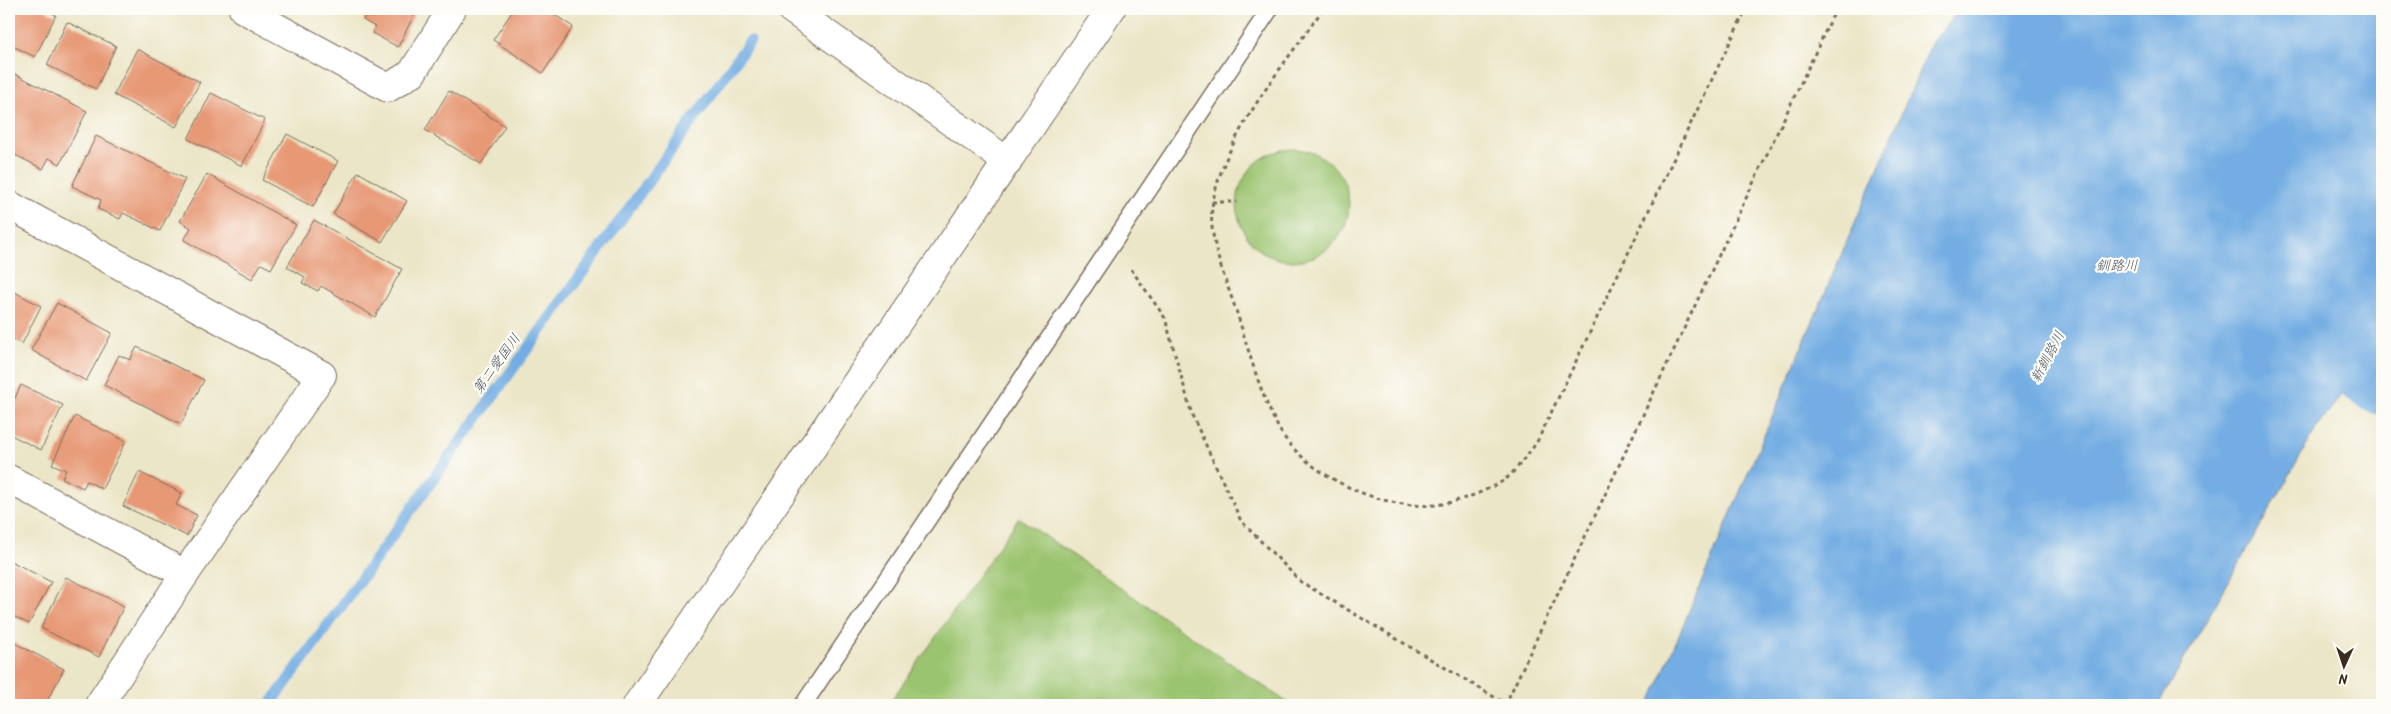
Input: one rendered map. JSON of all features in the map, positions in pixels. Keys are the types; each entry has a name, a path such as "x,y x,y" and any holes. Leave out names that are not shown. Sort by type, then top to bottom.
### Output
{"street":[{"path":"243,9 388,88 412,74 452,9"},
{"path":"791,9 1008,162"},
{"path":"637,705 1111,9"},
{"path":"9,205 322,375 185,574 99,705"},
{"path":"9,479 185,574"}],"lane":[{"path":"803,705 1270,9"}],"path":[{"path":"1323,9 1240,130 1222,170 1212,202 1216,252 1277,426 1305,461 1344,486 1390,504 1440,505 1463,498 1504,480 1536,444 1746,9"},
{"path":"1112,242 1164,318 1192,416 1241,521 1301,582 1505,704 1836,9"},
{"path":"1212,202 1237,202"}],"green space":[{"path":"1293,149 1314,153 1332,166 1345,184 1349,205 1345,226 1332,244 1314,257 1293,261 1272,257 1254,244 1241,226 1237,205 1241,184 1254,166 1272,153"},
{"path":"1019,518 1291,705 888,705"}],"water":[{"name":"釧路川","path":"1960,9 2382,9 2382,339 2316,429 2158,705 1649,705 1932,42"}],"building":[{"path":"9,9 44,9 56,15 35,57 9,44"},
{"path":"369,9 417,9 398,47 372,33 375,27 363,20"},
{"path":"514,9 546,9 573,27 543,73 493,40"},
{"path":"67,22 116,46 96,89 47,65"},
{"path":"137,49 200,82 176,127 114,95"},
{"path":"9,71 87,111 60,164 49,158 43,169 9,152"},
{"path":"449,91 505,126 481,164 425,130"},
{"path":"211,93 265,120 242,166 188,139"},
{"path":"287,134 338,161 313,207 262,180"},
{"path":"96,136 185,179 160,231 123,213 120,219 98,209 101,200 72,186"},
{"path":"358,172 407,201 382,242 333,214"},
{"path":"207,174 296,225 271,269 261,264 252,279 184,240 191,228 180,221"},
{"path":"314,220 402,269 375,317 321,286 318,291 302,283 305,277 287,267"},
{"path":"9,289 41,306 22,344 9,337"},
{"path":"57,303 112,333 86,381 31,350"},
{"path":"137,347 204,380 181,424 104,385 119,355 130,360"},
{"path":"21,385 63,405 41,450 9,434 9,411"},
{"path":"75,416 126,441 102,489 87,481 83,488 62,478 66,470 52,464"},
{"path":"139,472 182,493 176,505 197,515 187,536 123,506"},
{"path":"9,560 51,582 29,624 9,614"},
{"path":"66,577 124,606 99,657 41,628"},
{"path":"9,640 64,669 45,705 9,705"}],"waterway":[{"name":"第二愛国川","path":"270,705 750,41"},
{"path":"2281,315 2382,380"}],"water label":[{"name":"新釧路川","path":"2048,357"}]}
